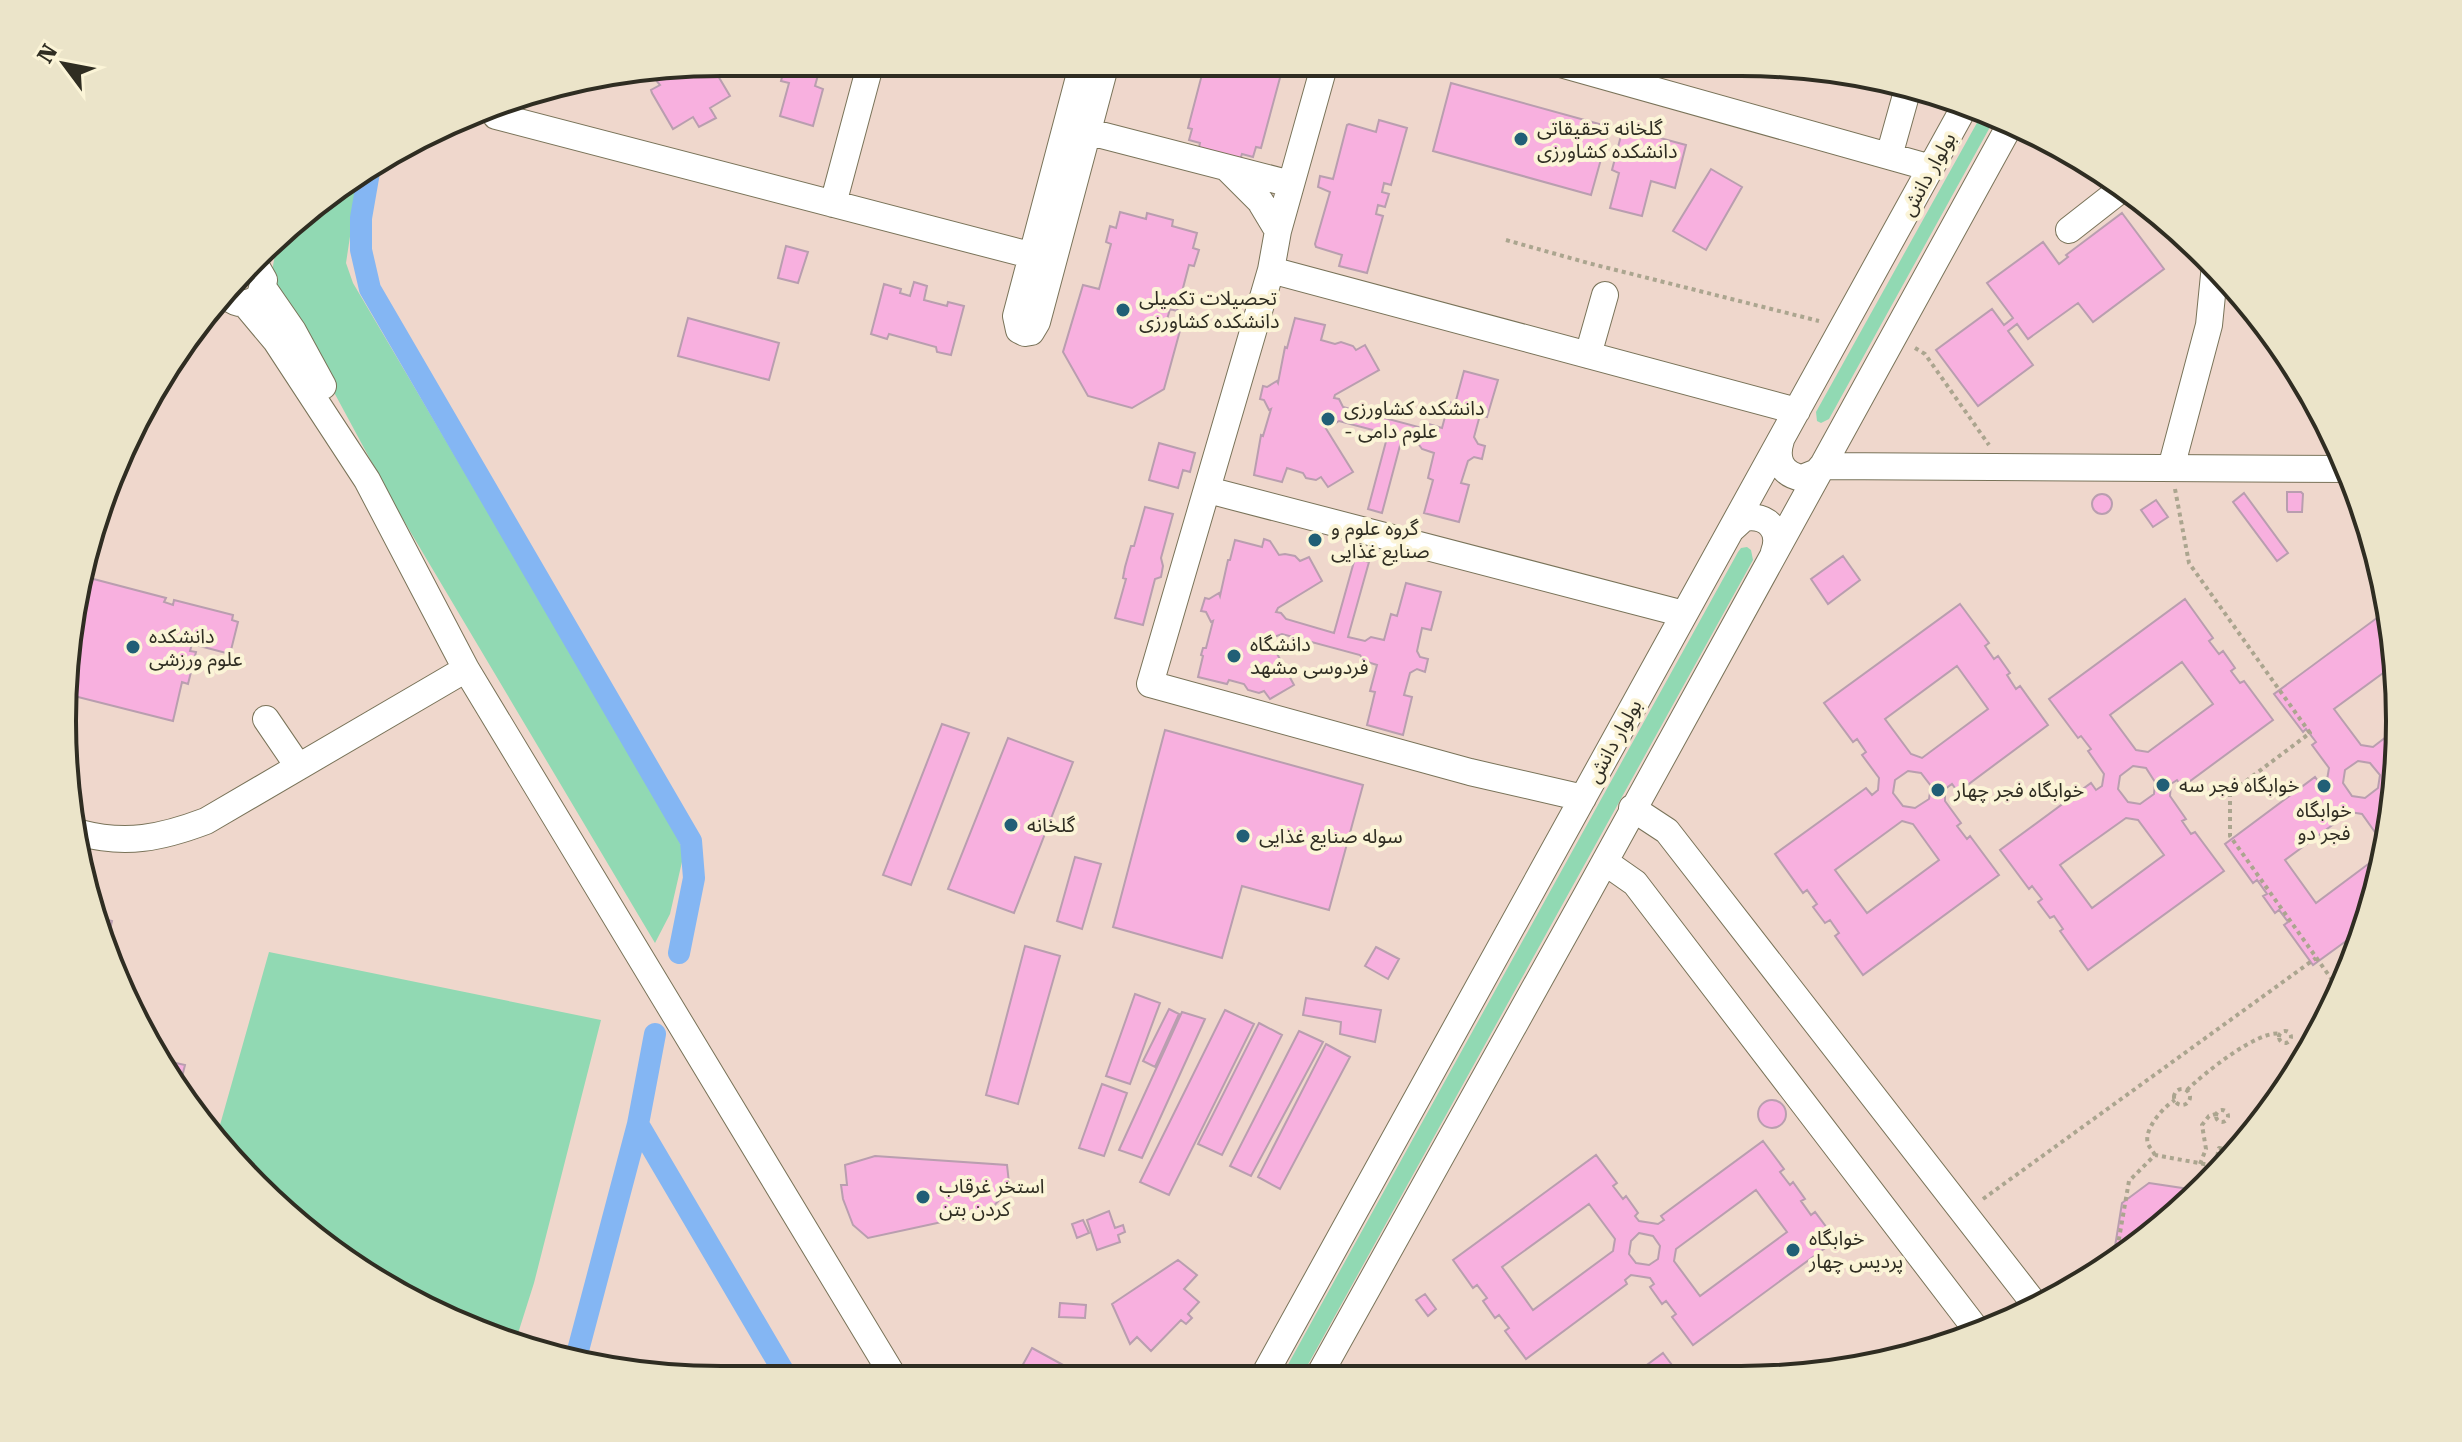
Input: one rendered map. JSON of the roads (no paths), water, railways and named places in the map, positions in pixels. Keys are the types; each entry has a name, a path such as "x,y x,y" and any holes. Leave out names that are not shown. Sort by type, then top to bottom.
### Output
{"street":[{"path":"833,204 867,76"},
{"path":"1077,129 1082,76"},
{"path":"497,116 1042,258 1077,129 1100,76"},
{"path":"1321,76 1278,231 1271,270 1150,684 1468,781 1583,798"},
{"path":"1603,76 1931,168"},
{"path":"1889,156 1905,97"},
{"name":"بولوار دانش","path":"1269,1366 1960,115"},
{"path":"1077,129 1291,184"},
{"path":"1324,1366 2005,133"},
{"path":"1227,168 1260,201 1278,231"},
{"path":"2069,230 2114,195"},
{"path":"1271,270 1797,411"},
{"path":"254,280 276,341 367,480 466,669 887,1366"},
{"path":"2171,468 2209,325 2213,282"},
{"path":"1588,355 1605,295"},
{"path":"1781,440 1778,458 1786,472 1802,478 1810,476 1822,466 2335,469"},
{"path":"1208,490 1684,614"},
{"path":"1732,529 1744,518 1761,517 1774,528 1777,536 1774,552"},
{"path":"86,834 131,840 169,835 206,821 466,669"},
{"path":"266,719 298,766"},
{"path":"1632,808 1667,831 2030,1297"},
{"path":"1605,862 1635,883 1971,1323"}],"waterway":[{"path":"367,182 361,218 361,250 370,289 691,841 694,878 679,953"},
{"path":"578,1350 638,1124 655,1034"},
{"path":"638,1124 780,1366"}],"place":[{"name":"گلخانه تحقیقاتی دانشکده کشاورزی","path":"1521,139"},
{"name":"تحصیلات تکمیلی دانشکده کشاورزی","path":"1123,310"},
{"name":"دانشکده کشاورزی - علوم دامی","path":"1328,419"},
{"name":"گروه علوم و صنایع غذایی","path":"1315,540"},
{"name":"دانشکده علوم ورزشی","path":"133,647"},
{"name":"دانشگاه فردوسی مشهد","path":"1234,656"},
{"name":"خوابگاه فجر سه","path":"2163,785"},
{"name":"خوابگاه فجر دو","path":"2324,786"},
{"name":"خوابگاه فجر چهار","path":"1938,790"},
{"name":"گلخانه","path":"1011,825"},
{"name":"سوله صنایع غذایی","path":"1243,836"},
{"name":"استخر غرقاب کردن بتن","path":"923,1197"},
{"name":"خوابگاه پردیس چهار","path":"1793,1250"}]}
